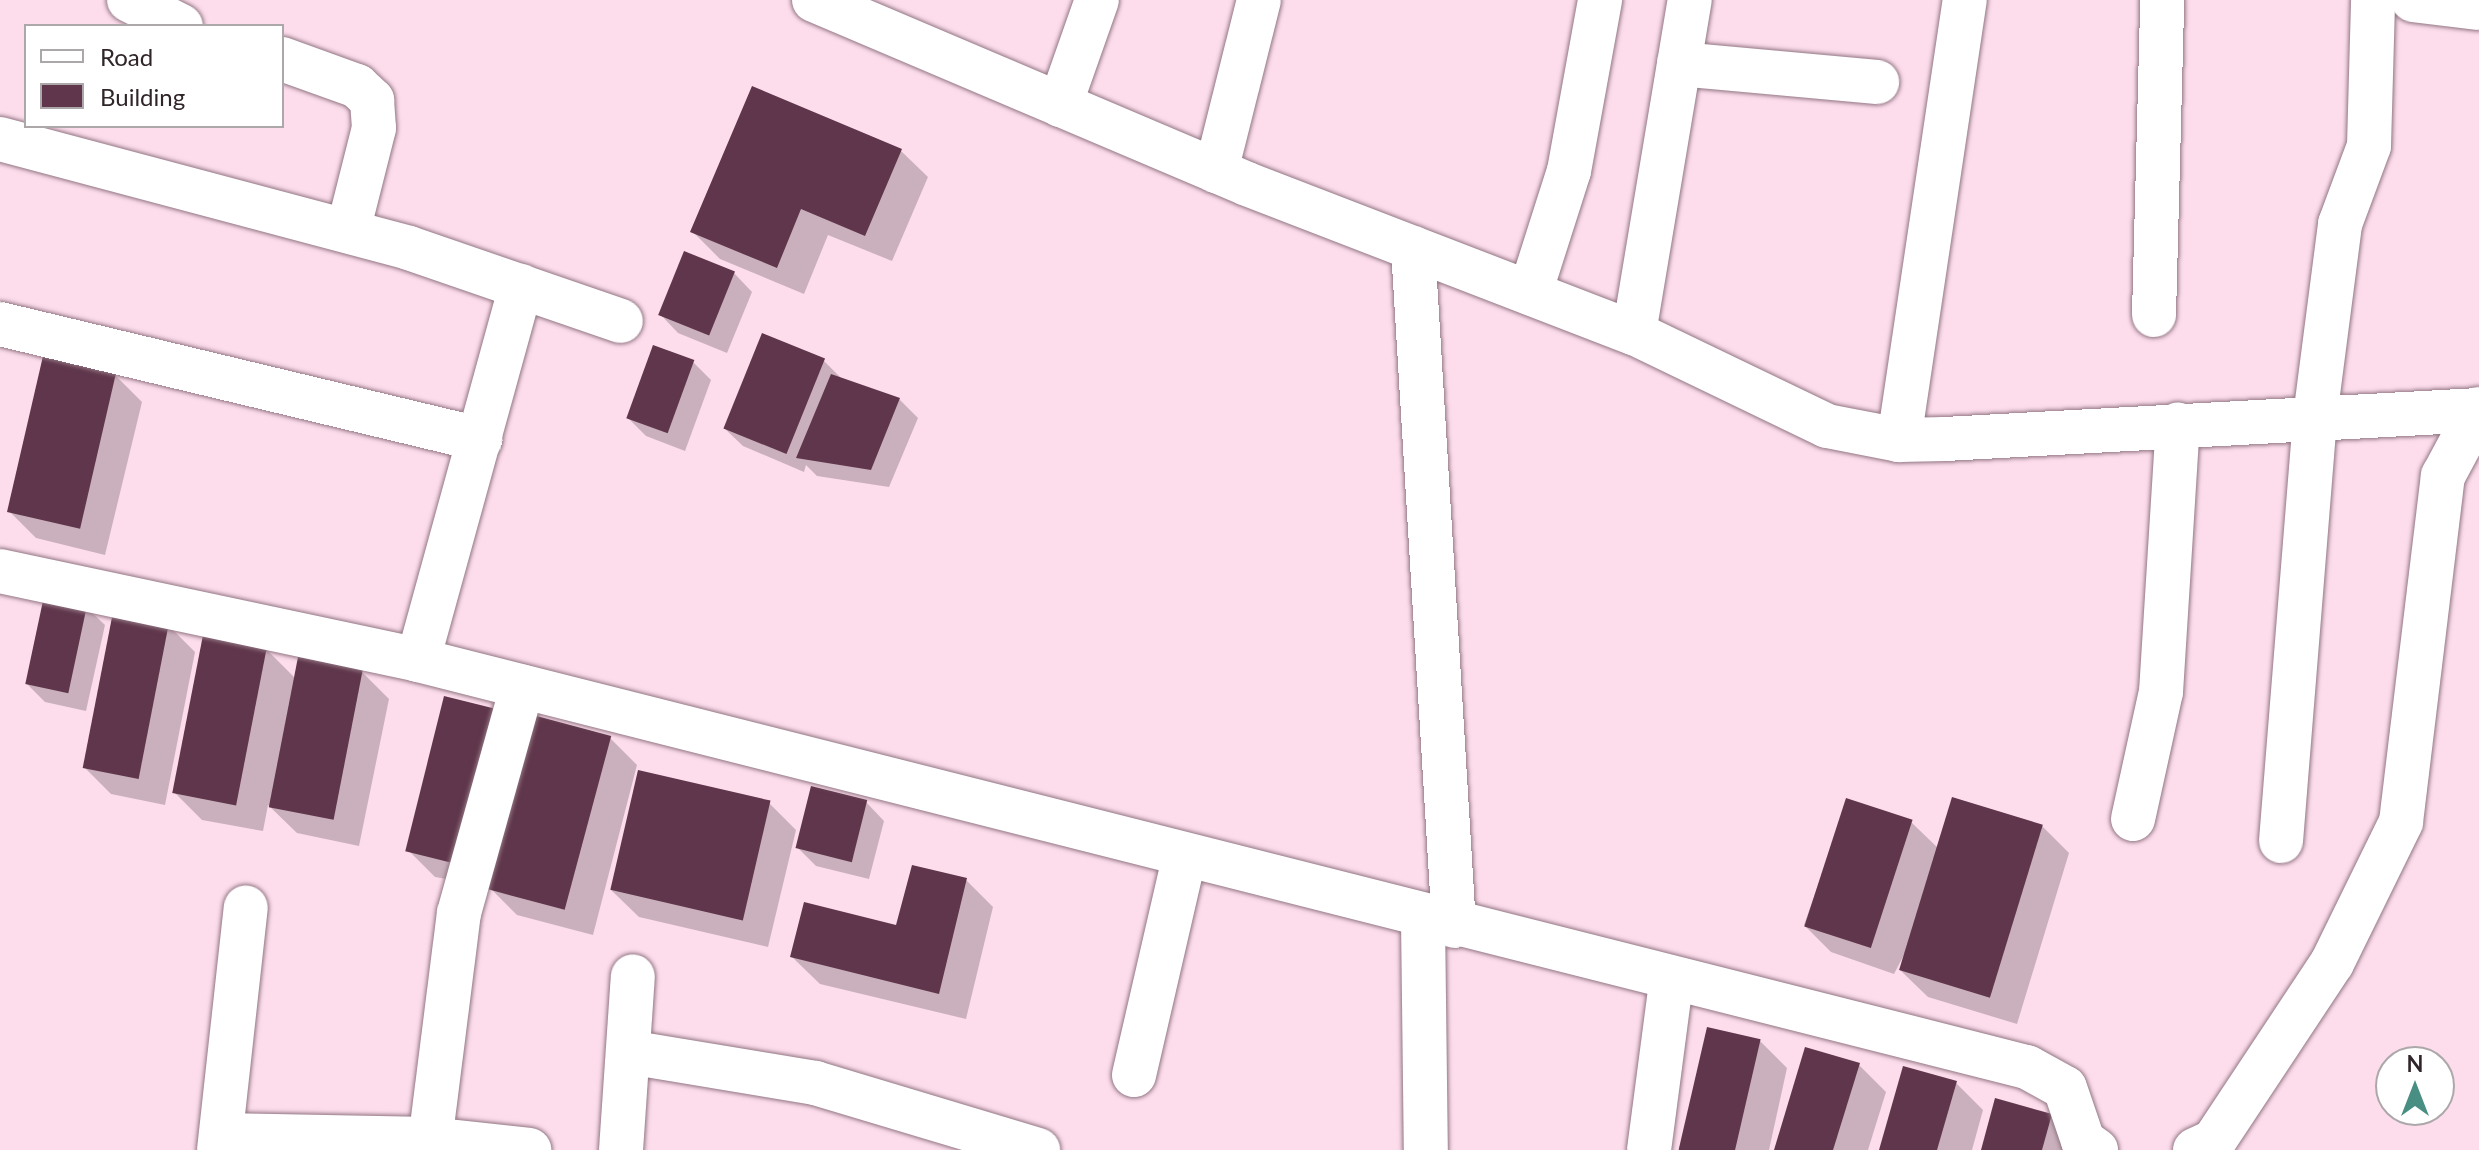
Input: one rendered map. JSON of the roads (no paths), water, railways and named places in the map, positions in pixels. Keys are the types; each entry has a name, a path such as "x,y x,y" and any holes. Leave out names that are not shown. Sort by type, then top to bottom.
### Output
{"street":[{"path":"129,0 177,24"},
{"path":"814,0 1216,171 1634,333 1827,426 1899,440 2479,410"},
{"path":"1060,105 1097,0"},
{"path":"1216,171 1259,0"},
{"path":"1530,293 1569,171 1600,0"},
{"path":"1634,333 1690,0"},
{"path":"1899,440 1965,0"},
{"path":"2154,315 2162,0"},
{"path":"2281,841 2315,417 2340,224 2369,146 2373,0"},
{"path":"2413,0 2479,8"},
{"path":"284,60 357,86 372,100 374,128 348,231"},
{"path":"1679,64 1877,82"},
{"path":"0,139 348,231 621,321"},
{"path":"1413,248 1438,922 1426,1150"},
{"path":"418,660 521,286"},
{"path":"0,324 480,439"},
{"path":"2195,1150 2214,1141 2332,963 2401,822 2443,476 2479,410"},
{"path":"2133,819 2161,692 2178,425"},
{"path":"0,571 418,660 1671,982 2027,1067 2065,1088 2083,1141 2096,1150"},
{"path":"429,1144 459,913 522,687"},
{"path":"1134,1075 1184,858"},
{"path":"246,907 220,1142 429,1144 529,1150"},
{"path":"621,1150 633,976"},
{"path":"1649,1150 1671,982"},
{"path":"628,1052 815,1083 1038,1150"}]}
